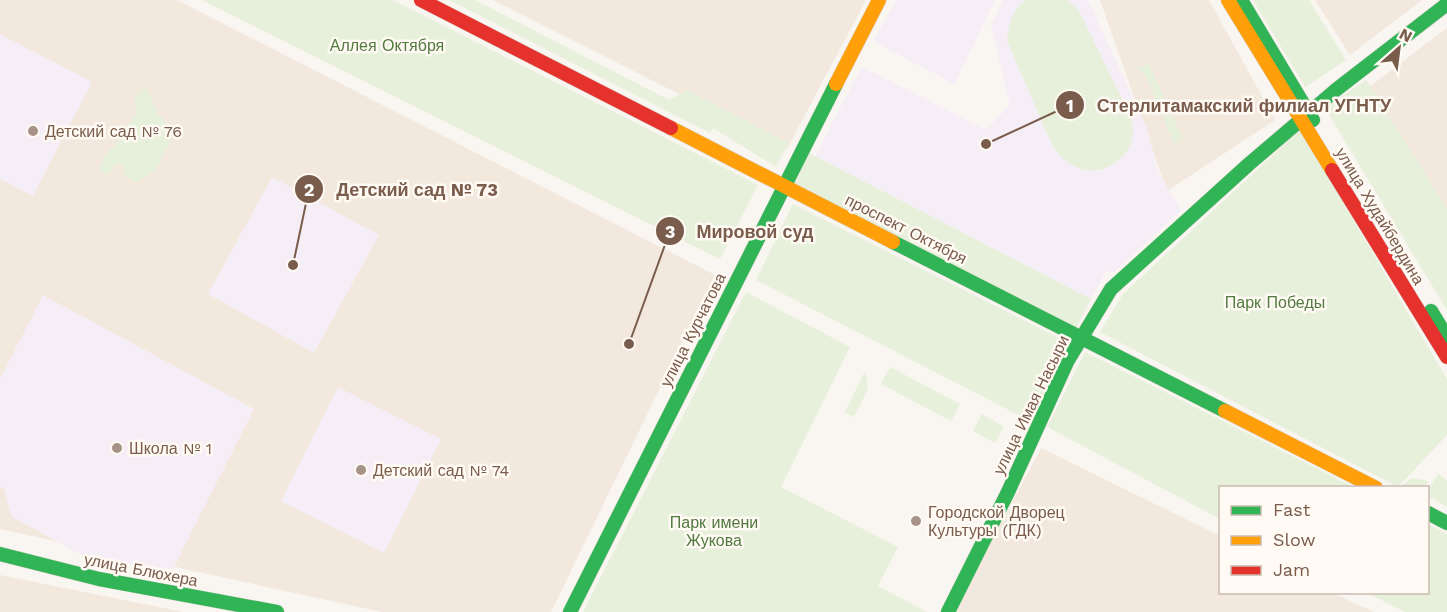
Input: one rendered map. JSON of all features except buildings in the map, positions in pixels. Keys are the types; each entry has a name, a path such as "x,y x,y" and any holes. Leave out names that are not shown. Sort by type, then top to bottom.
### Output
{"main road":[{"name":"проспект Октября","path":"421,0 1372,486"},
{"name":"улица Курчатова","path":"570,612 784,184 879,0"},
{"name":"улица Худайбердина","path":"1228,0 1447,336"},
{"name":"улица Худайбердина","path":"1241,0 1305,117 1447,357"},
{"name":"улица Имая Насыри","path":"948,612 1013,481 1067,362 1111,289 1249,164 1447,4"},
{"path":"1429,514 1447,523"},
{"name":"улица Блюхера","path":"0,554 99,579 277,612"}],"shaded area":[{"path":"0,0 177,0 715,275 551,612 382,612 0,529"},
{"path":"493,0 866,0 787,149"},
{"path":"897,0 995,0 954,84 873,41"},
{"path":"1003,0 1088,0 1148,131 1158,171 1181,210 1115,272 1106,271 1091,299 815,156 862,67 986,130 1010,105 991,25"},
{"path":"1100,0 1209,0 1275,120 1167,191"},
{"path":"1315,0 1422,0 1350,55"},
{"path":"1447,28 1447,212 1368,88"},
{"name":"Детский сад № 76","path":"0,34 92,82 33,196 0,179"},
{"path":"272,177 379,235 314,353 208,294"},
{"name":"Школа № 1","path":"43,295 254,409 173,569 87,558 11,516 4,489 0,487 0,379"},
{"name":"Детский сад № 74","path":"338,387 441,439 384,553 281,501"},
{"path":"1041,448 1219,536 1219,594 1335,594 1374,612 954,612"},
{"path":"0,575 183,612 0,612"}],"green space":[{"name":"Аллея Октября","path":"202,0 393,0 758,185 720,259"},
{"path":"449,0 475,0 669,100 687,90 789,143 776,167 713,128 710,133"},
{"path":"1027,0 1067,0 1078,9 1131,119 1133,131 1131,141 1121,158 1113,164 1104,168 1084,170 1062,158 1053,147 1007,41 1010,23 1015,12"},
{"path":"1253,0 1309,0 1346,60 1305,87"},
{"path":"1149,64 1183,139 1174,144 1145,74 1137,68"},
{"path":"1366,80 1447,208 1447,310 1325,108"},
{"path":"147,89 157,112 171,130 171,139 155,171 136,182 125,176 123,164 116,163 108,175 98,171 106,154 118,142 137,112 134,100 140,91"},
{"name":"Парк Победы","path":"1300,130 1447,379 1447,435 1399,486 1396,486 1100,332 1123,294"},
{"path":"809,153 1091,299 1076,329 793,184"},
{"path":"793,204 1069,343 1030,421 756,280"},
{"name":"Парк имени Жукова","path":"746,292 850,347 781,487 898,547 878,586 927,612 583,612"},
{"path":"1085,352 1352,486 1219,486 1219,518 1048,426"},
{"path":"890,367 960,404 951,421 881,384"},
{"path":"865,371 868,389 854,417 845,412"},
{"path":"982,414 1004,427 995,443 973,431"},
{"path":"1004,453 1012,457 1002,475 995,471"},
{"path":"1439,474 1447,481 1447,507 1429,497 1431,484"},
{"path":"1412,478 1428,481 1426,486 1403,485"},
{"path":"1429,525 1447,534 1447,612 1405,612 1369,594 1429,594"}],"traffic: fast":[{"path":"1241,0 1313,120"},
{"path":"948,612 1008,492 1067,362 1111,289 1249,164 1337,89 1447,4"},
{"path":"570,612 836,84"},
{"path":"893,242 1225,411"},
{"path":"1431,311 1447,337"},
{"path":"1429,514 1447,523"},
{"path":"0,554 99,579 277,612"}],"traffic: slow":[{"path":"836,84 879,0"},
{"path":"1228,0 1332,170"},
{"path":"671,128 893,242"},
{"path":"1225,411 1372,486"}],"traffic: jam":[{"path":"421,0 671,128"},
{"path":"1332,170 1447,357"}],"place":[{"name":"Детский сад № 76","path":"33,131"},
{"name":"Стерлитамакский филиал УГНТУ","path":"986,144"},
{"name":"Детский сад № 73","path":"293,265"},
{"name":"Мировой суд","path":"629,344"},
{"name":"Школа № 1","path":"117,448"},
{"name":"Детский сад № 74","path":"361,470"},
{"name":"Городской Дворец Культуры (ГДК)","path":"916,521"}]}
